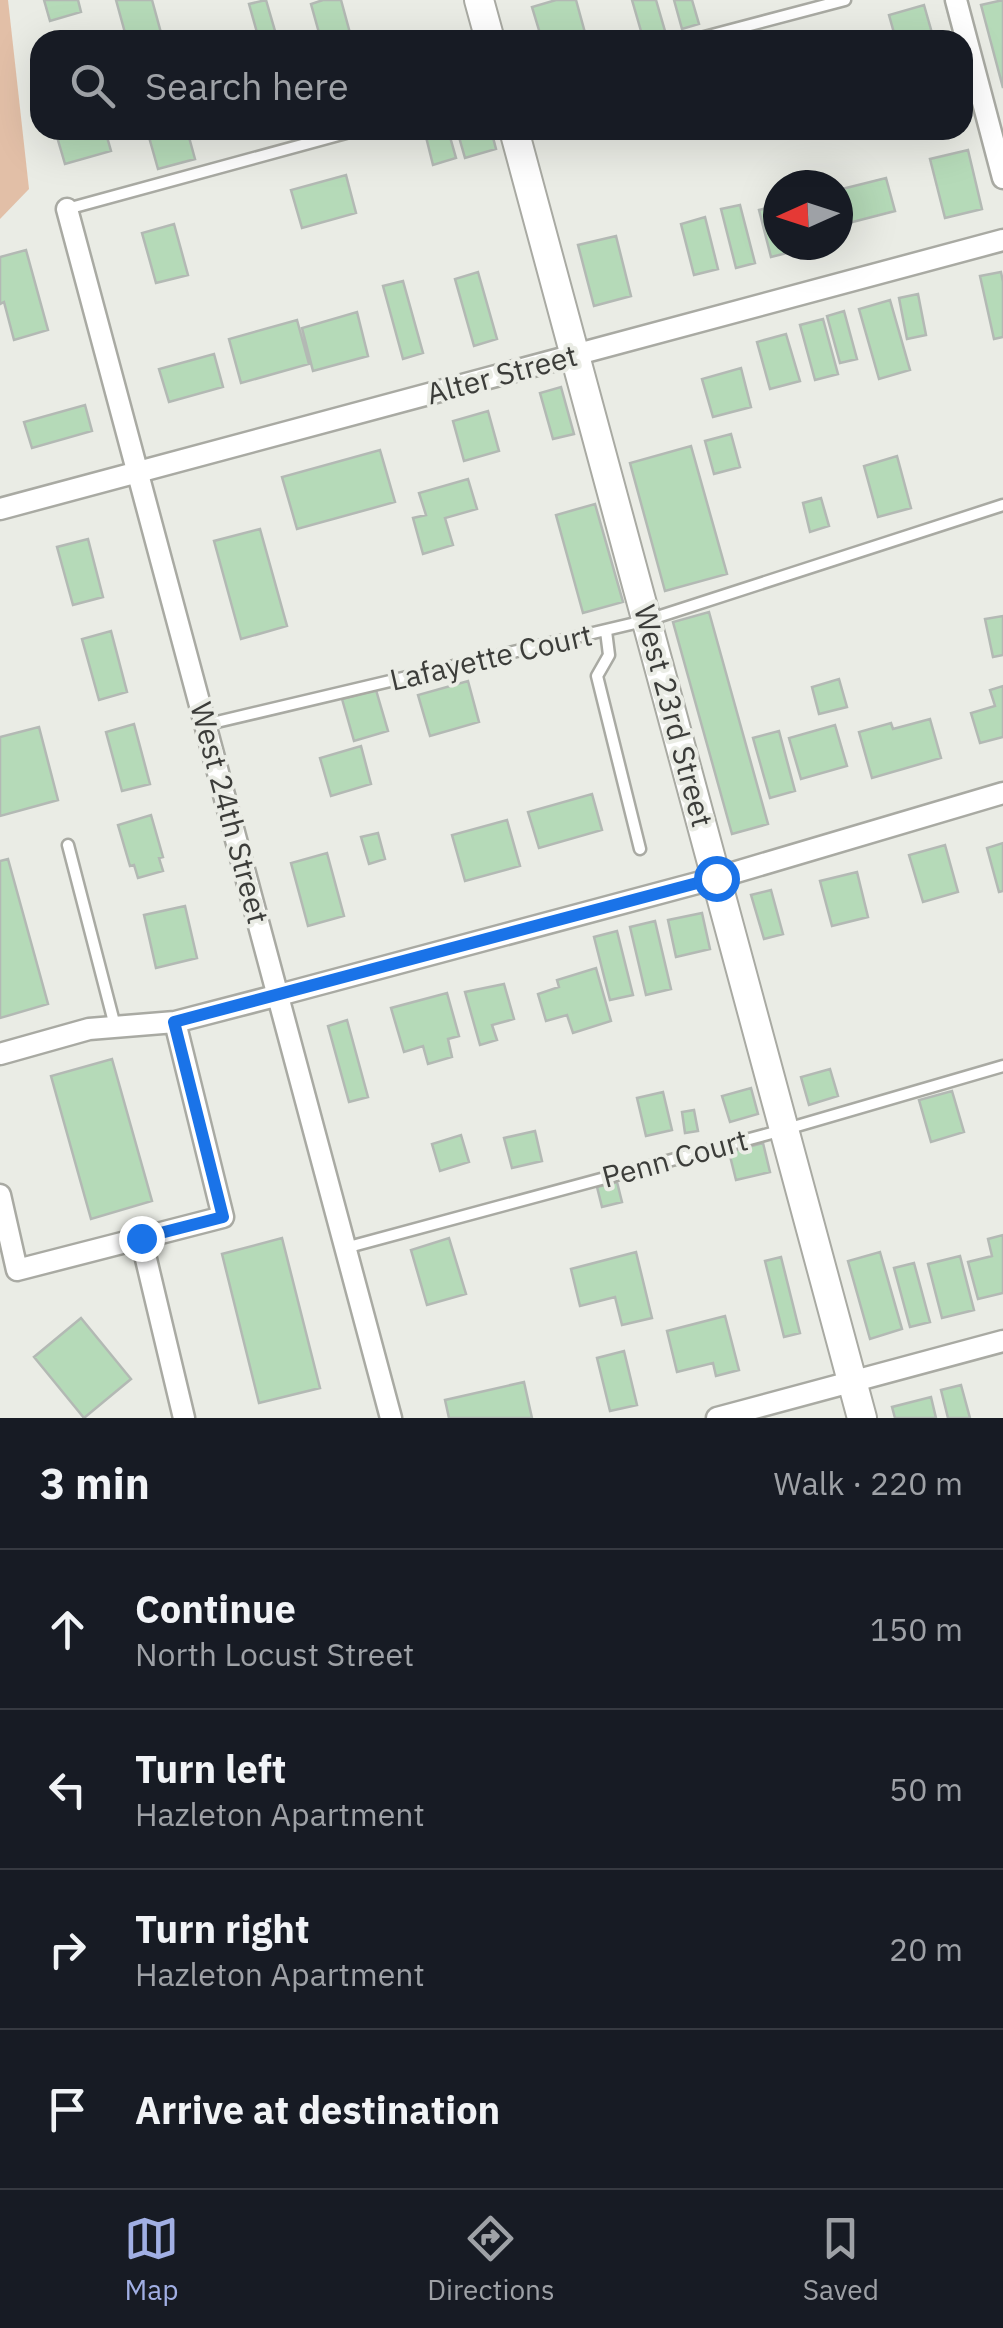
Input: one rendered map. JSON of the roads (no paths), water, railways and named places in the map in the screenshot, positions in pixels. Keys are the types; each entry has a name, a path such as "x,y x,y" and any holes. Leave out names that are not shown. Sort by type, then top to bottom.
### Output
{"street":[{"path":"479,0 487,30"},
{"path":"956,0 964,30"},
{"path":"973,64 1003,178"},
{"name":"West 23rd Street","path":"517,140 862,1418"},
{"name":"West 24th Street","path":"67,209 391,1418"},
{"name":"Alter Street","path":"0,509 1003,240"},
{"path":"0,1054 89,1029 174,1022 280,995 716,878 1003,792"},
{"path":"0,1195 17,1270 223,1217 174,1022"},
{"path":"141,1238 184,1418"},
{"path":"717,1418 1003,1341"}],"lane":[{"path":"731,30 845,0"},
{"path":"67,209 320,140"},
{"name":"Lafayette Court","path":"204,726 648,620 1003,505"},
{"path":"606,631 609,655 598,676 640,849"},
{"path":"68,844 115,1026"},
{"name":"Penn Court","path":"345,1248 783,1130 1003,1066"}]}
